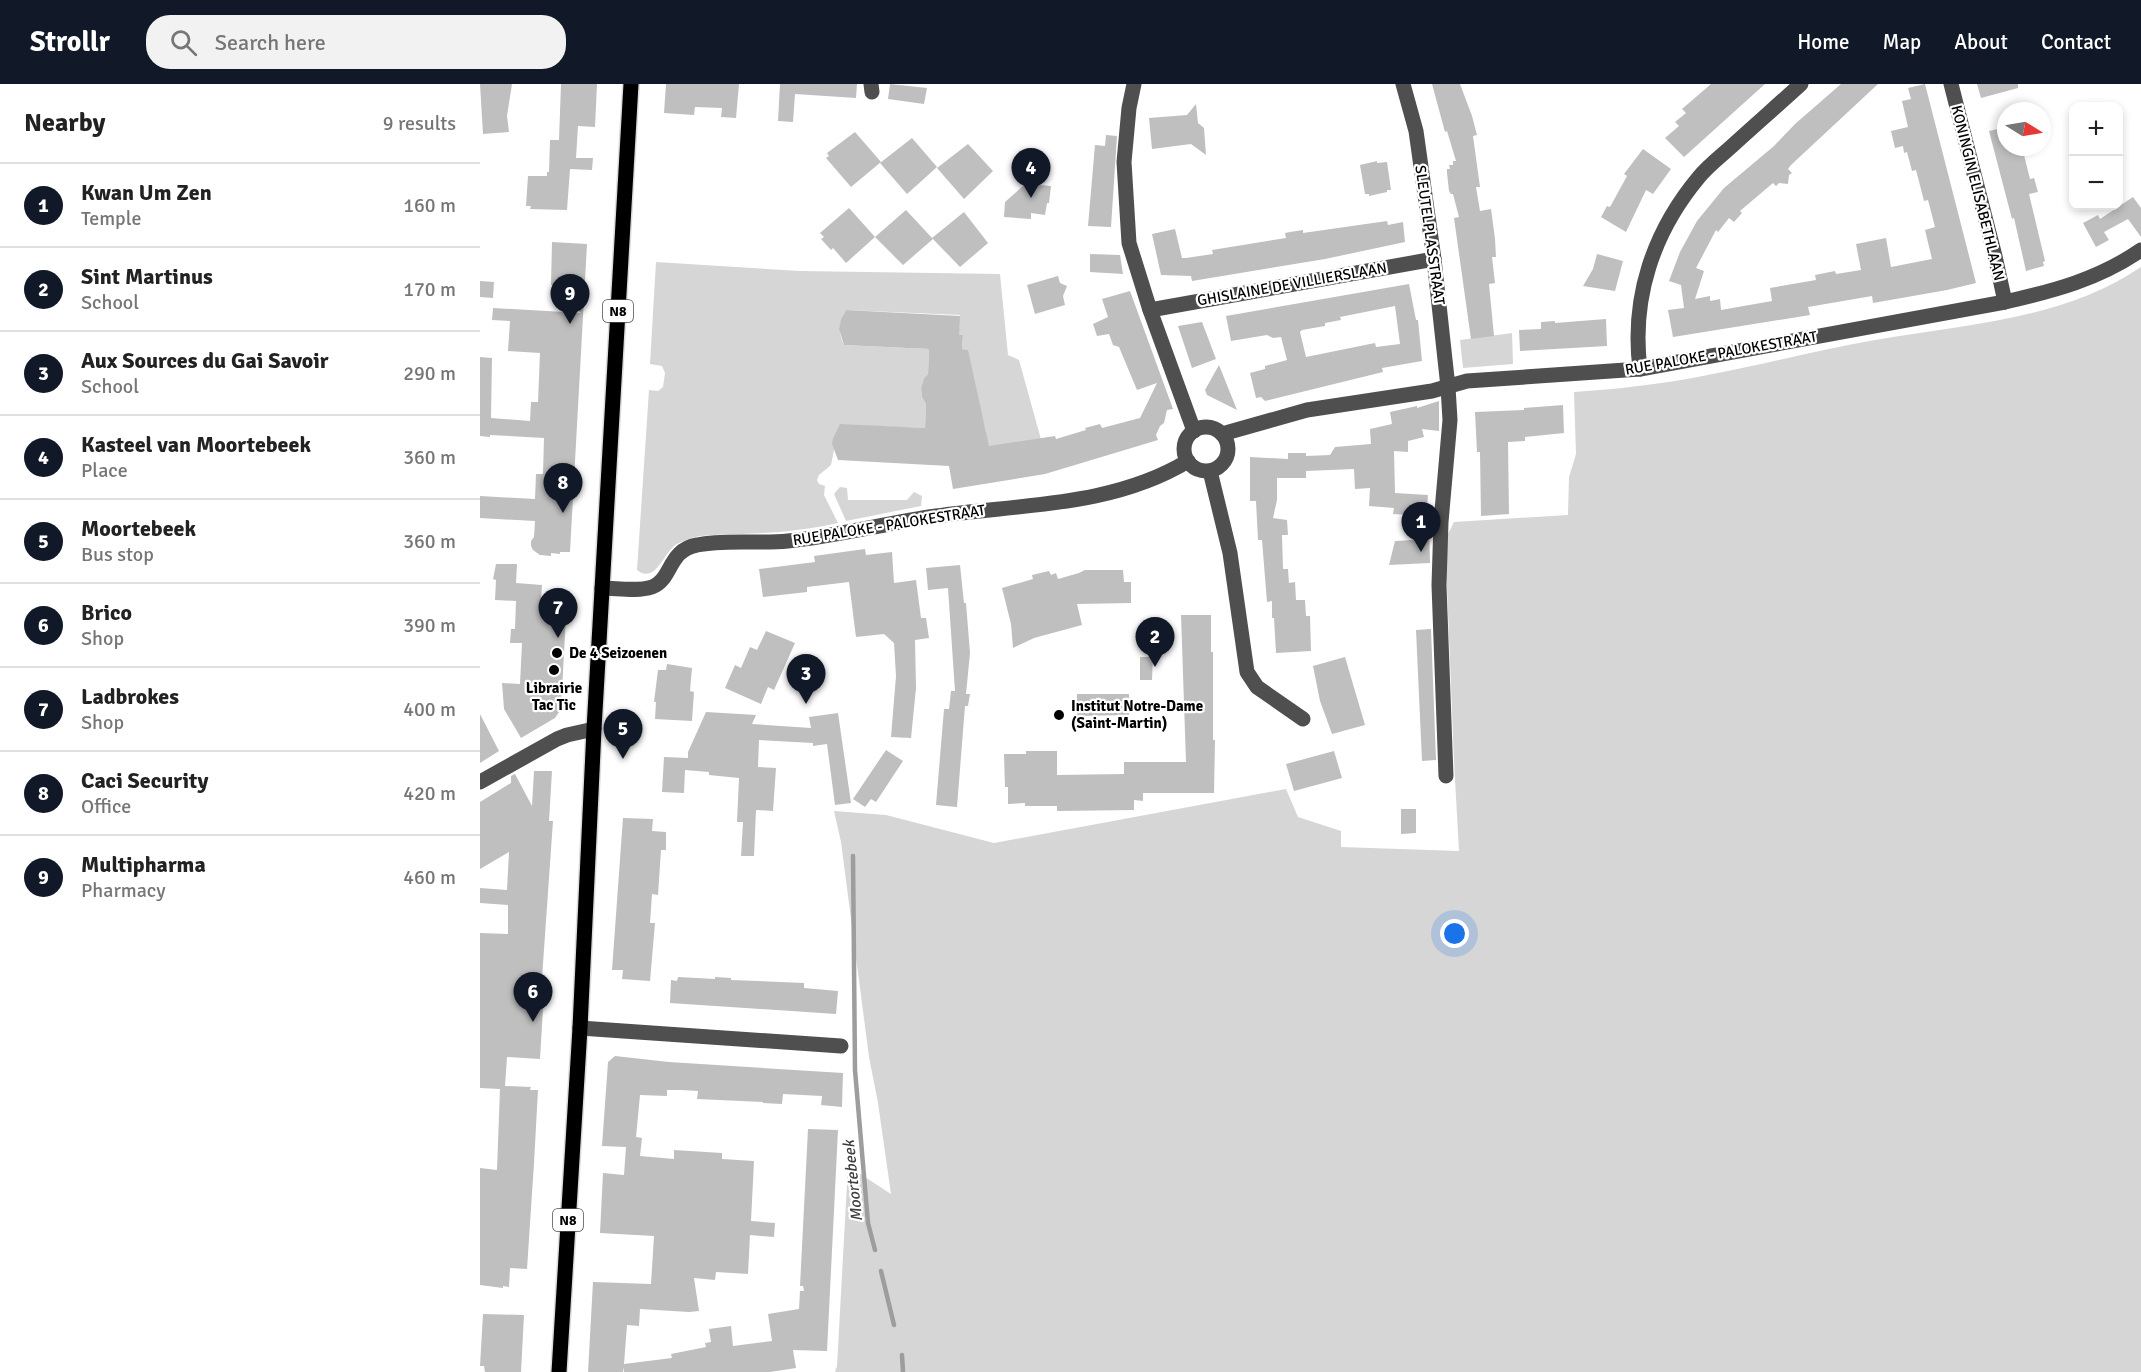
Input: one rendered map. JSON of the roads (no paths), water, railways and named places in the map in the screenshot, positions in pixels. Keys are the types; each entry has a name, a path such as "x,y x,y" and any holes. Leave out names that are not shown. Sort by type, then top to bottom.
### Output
{"main road":[{"name":"N8","path":"559,1372 631,84"}],"street":[{"path":"1134,84 1129,108 1124,162 1129,243 1150,310 1194,431 1185,441 1185,455 1188,461 1202,471 1210,471 1223,462 1227,456 1226,440 1222,434"},
{"name":"SLEUTELPLASSTRAAT","path":"1403,84 1416,131 1434,259 1448,387 1450,420 1441,522 1439,585 1446,776"},
{"path":"1640,369 1637,346 1638,313 1644,277 1654,249 1673,213 1699,176 1800,84"},
{"name":"KONINGIN ELISABETHLAAN","path":"1951,84 2005,303"},
{"name":"RUE PALOKE - PALOKESTRAAT","path":"1194,431 1208,427 1222,434 1307,410 1448,387 1467,381 1640,369 2005,303 2058,290 2096,276 2141,250"},
{"name":"GHISLAINE DE VILLIERSLAAN","path":"1150,310 1434,259"},
{"name":"RUE PALOKE - PALOKESTRAAT","path":"602,588 653,587 662,580 678,553 695,545 788,541 927,517 1094,498 1149,481 1188,461"},
{"path":"1210,471 1230,553 1247,672 1257,687 1303,719"},
{"path":"480,782 567,735 594,729"},
{"path":"580,1028 841,1046"}],"waterway":[{"name":"Moortebeek","path":"853,856 855,1070 868,1223 875,1250"},
{"name":"Moortebeek","path":"881,1271 894,1325"},
{"path":"902,1355 903,1372"}],"place":[{"name":"Kasteel van Moortebeek","path":"1031,198"},
{"name":"Multipharma","path":"570,324"},
{"name":"Caci Security","path":"563,513"},
{"name":"Kwan Um Zen","path":"1421,552"},
{"name":"Ladbrokes","path":"558,638"},
{"name":"De 4 Seizoenen","path":"557,653"},
{"name":"Sint Martinus","path":"1155,667"},
{"name":"Librairie Tac Tic","path":"554,670"},
{"name":"Aux Sources du Gai Savoir","path":"806,704"},
{"name":"Institut Notre-Dame (Saint-Martin)","path":"1059,715"},
{"name":"Moortebeek","path":"623,759"},
{"name":"Brico","path":"533,1022"}]}
